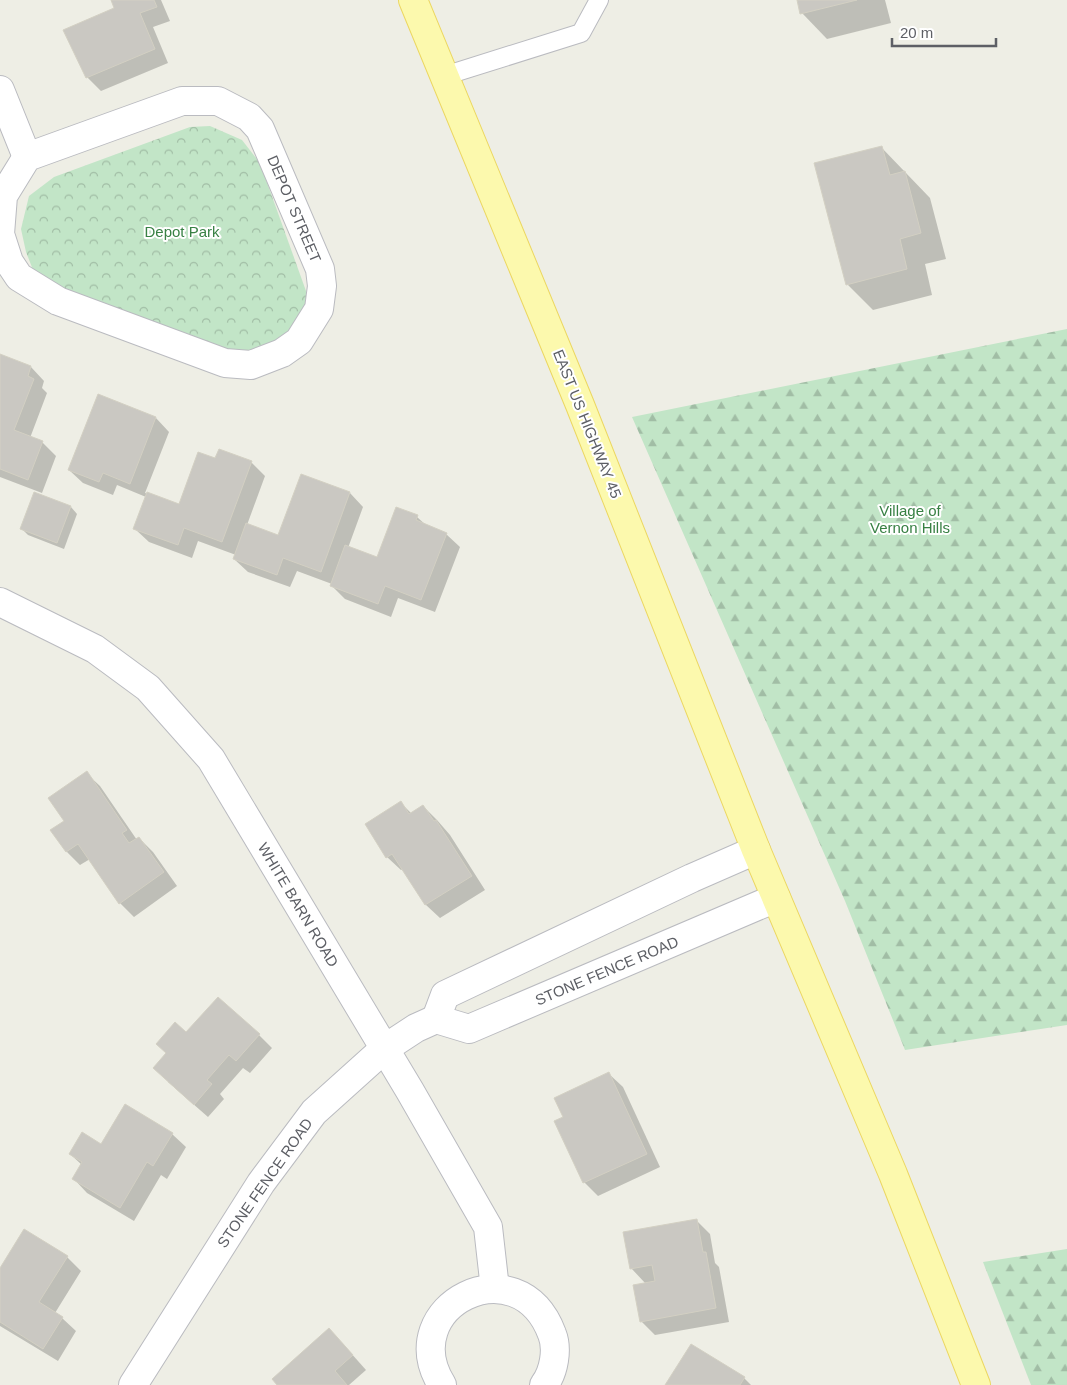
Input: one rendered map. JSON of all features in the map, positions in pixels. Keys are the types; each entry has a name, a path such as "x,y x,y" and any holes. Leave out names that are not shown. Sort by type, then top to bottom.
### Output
{"main road":[{"name":"EAST US HIGHWAY 45","path":"413,0 580,404 756,850 893,1174 976,1385"}],"street":[{"path":"0,90 27,157"},
{"name":"DEPOT STREET","path":"182,101 218,102 249,117 260,129 320,270 322,286 319,309 299,341 282,354 251,365 225,363 58,302 19,277 8,262 0,234 3,196 27,157 182,101"},
{"name":"WHITE BARN ROAD","path":"0,602 95,649 148,688 211,759 410,1091 488,1227 495,1289"},
{"path":"436,1019 445,995 692,878 756,850"},
{"name":"STONE FENCE ROAD","path":"132,1385 262,1183 314,1112 384,1049 416,1028 436,1019 469,1029 776,898"},
{"path":"442,1385 435,1375 430,1356 432,1335 441,1316 455,1300 474,1291 495,1289 516,1293 534,1304 547,1321 554,1340 554,1361 548,1380 544,1385"}],"lane":[{"path":"444,76 581,33 600,0"}],"green space":[{"name":"Depot Park","path":"210,126 242,140 260,163 306,291 306,312 295,331 260,356 229,354 63,291 35,275 26,252 21,229 29,196 54,177 190,127"},
{"name":"Village of Vernon Hills","path":"1067,329 1067,1025 905,1050 845,901 632,417"},
{"path":"1067,1249 1067,1385 1031,1385 983,1262"}],"building":[{"path":"111,0 154,0 157,7 140,13 155,49 86,78 63,30 114,8"},
{"path":"797,0 857,0 800,14"},
{"path":"882,146 890,175 905,171 921,233 900,239 907,269 846,285 814,163"},
{"path":"0,354 31,366 28,376 34,379 14,430 43,441 28,480 0,469"},
{"path":"98,394 156,417 130,484 103,473 99,482 68,470"},
{"path":"219,449 252,461 222,542 184,528 178,545 133,529 147,492 179,504 198,452 215,458"},
{"path":"301,474 350,492 321,572 283,558 277,575 233,559 246,523 278,535"},
{"path":"34,492 71,506 57,543 20,529"},
{"path":"396,507 418,515 416,520 447,533 421,600 385,586 378,604 330,586 345,545 377,557"},
{"path":"87,771 127,830 122,833 129,843 139,837 164,872 119,904 78,844 66,852 50,830 64,821 48,798"},
{"path":"401,801 409,814 423,805 434,821 436,820 472,876 425,905 392,854 386,858 365,824"},
{"path":"218,997 260,1034 236,1061 229,1055 207,1080 212,1084 194,1105 153,1068 166,1053 156,1044 175,1022 186,1032"},
{"path":"609,1072 647,1154 583,1183 554,1121 563,1117 554,1098"},
{"path":"125,1104 173,1133 153,1166 147,1162 120,1208 72,1179 82,1162 69,1154 82,1132 101,1144"},
{"path":"697,1219 703,1252 706,1252 716,1308 640,1322 633,1285 655,1281 652,1265 630,1269 623,1232"},
{"path":"24,1229 68,1256 39,1302 63,1317 43,1349 0,1322 0,1268"},
{"path":"329,1328 353,1355 335,1371 347,1385 277,1385 272,1379"},
{"path":"691,1344 745,1377 740,1385 665,1385"}]}
